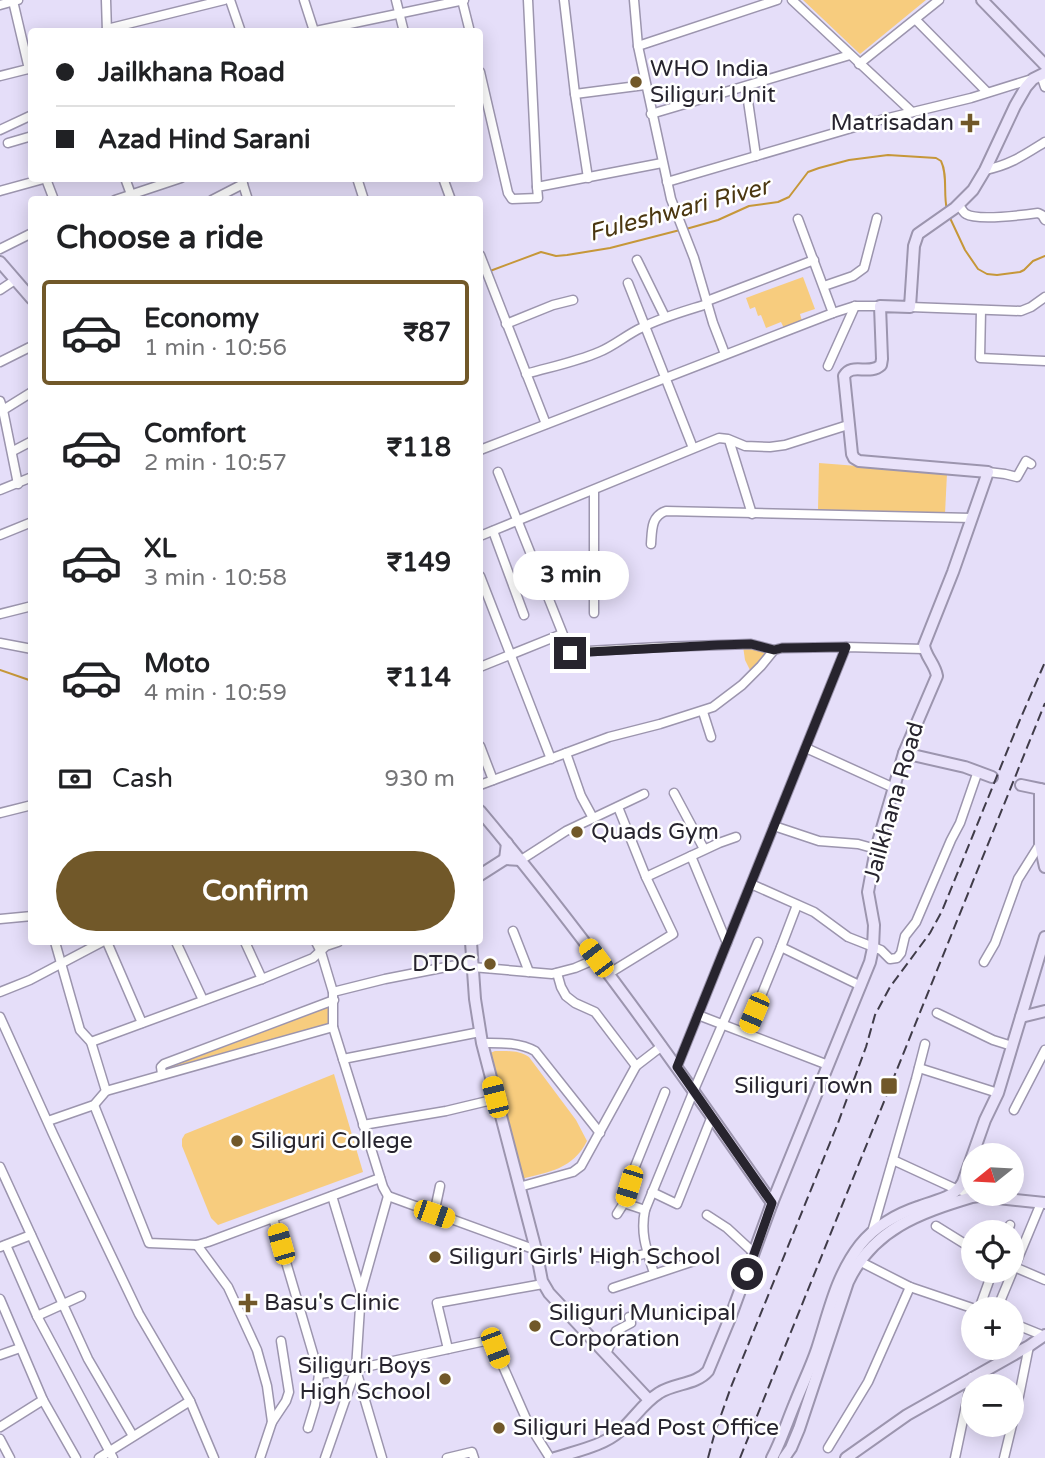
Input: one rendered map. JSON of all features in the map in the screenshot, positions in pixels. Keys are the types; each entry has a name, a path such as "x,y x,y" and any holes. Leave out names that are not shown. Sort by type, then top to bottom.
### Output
{"street":[{"path":"106,0 107,28"},
{"path":"115,28 224,0"},
{"path":"230,0 240,28"},
{"path":"304,0 312,28"},
{"path":"396,0 403,28"},
{"path":"328,28 463,0 469,28"},
{"path":"483,85 509,196 514,200 538,198 528,0"},
{"path":"564,0 588,178"},
{"path":"634,0 638,46 662,163 725,354"},
{"path":"638,46 777,0"},
{"path":"792,0 912,113"},
{"path":"859,64 939,0"},
{"path":"982,0 1042,73 1045,87"},
{"path":"0,5 16,1 28,59"},
{"path":"916,20 987,92"},
{"path":"651,114 849,55"},
{"path":"0,76 28,69"},
{"path":"667,182 872,122 987,92 1042,73"},
{"path":"910,307 915,239 932,223 957,207 973,190 1014,106 1026,87 1042,73"},
{"path":"575,94 645,86"},
{"path":"746,87 756,156"},
{"path":"0,130 28,118"},
{"path":"8,143 28,137"},
{"path":"985,170 1021,158 1045,142"},
{"path":"537,187 662,163"},
{"path":"0,191 34,182"},
{"path":"135,196 171,182"},
{"path":"218,196 240,182"},
{"path":"957,207 974,216 1038,213 1045,220"},
{"path":"824,286 853,276 864,268 877,218"},
{"path":"798,219 834,313"},
{"path":"0,249 28,235"},
{"path":"637,260 665,317"},
{"path":"526,374 602,351 645,325 814,260"},
{"path":"0,262 28,295"},
{"path":"483,263 546,424"},
{"path":"0,290 15,280"},
{"path":"628,283 693,448"},
{"path":"483,449 855,306 1025,310 1045,297"},
{"path":"506,324 553,304 573,300"},
{"path":"828,366 855,306"},
{"path":"880,306 881,365 873,370 850,369 844,376 852,454 859,461 988,472 1017,478 1026,461 1031,464"},
{"path":"981,310 981,358 1045,361"},
{"path":"0,362 28,348"},
{"path":"18,484 2,405 28,394"},
{"path":"483,535 719,438 745,446 770,447 785,445 848,425"},
{"path":"729,440 751,514"},
{"path":"13,450 28,443"},
{"path":"498,471 568,650 572,653 740,644 774,650 846,647 924,649 988,472"},
{"path":"0,490 28,479"},
{"path":"594,490 594,613"},
{"path":"651,544 654,521 657,515 663,512 972,518"},
{"path":"0,535 28,524"},
{"path":"493,531 524,615"},
{"path":"483,584 551,759"},
{"path":"0,614 28,607"},
{"path":"483,666 562,635"},
{"path":"0,643 28,648"},
{"path":"677,1067 846,647"},
{"name":"Jailkhana Road","path":"553,1458 597,1444 616,1434 649,1400 666,1389 702,1377 708,1371 772,1203 870,962 873,918 868,892 876,849 904,753 937,676 924,649"},
{"path":"483,784 609,737 703,712 726,698 761,666 774,650"},
{"path":"703,712 711,737"},
{"path":"806,748 894,788"},
{"path":"566,753 581,796 593,818"},
{"path":"904,753 978,771 992,777"},
{"path":"483,754 493,780"},
{"path":"751,884 814,912 848,937 881,950 890,958 900,956 905,936 916,922 960,823 978,771"},
{"path":"1021,785 1044,789 1040,844 1045,867"},
{"path":"674,793 704,849"},
{"path":"483,873 505,859 521,860 566,831 644,794"},
{"path":"0,813 28,806"},
{"path":"608,974 673,934 646,877 618,807"},
{"path":"484,823 507,843 521,860 662,1045 772,1203"},
{"path":"774,826 819,841 858,844 876,849"},
{"path":"646,877 736,837"},
{"path":"505,859 507,843"},
{"path":"984,962 995,943 1018,879 1040,844"},
{"path":"691,856 727,943"},
{"path":"746,1033 796,905"},
{"path":"0,919 28,916"},
{"path":"513,932 529,972"},
{"path":"977,1143 998,1093 1045,937"},
{"path":"654,1273 642,1230 645,1210 758,942"},
{"path":"56,945 80,1030 91,1042 106,1091"},
{"path":"0,992 99,945"},
{"path":"106,945 142,1023"},
{"path":"177,945 203,1000"},
{"path":"246,945 262,979"},
{"path":"318,945 334,996 333,1027 388,1196 536,1250"},
{"path":"91,1042 262,979 313,958 329,945"},
{"path":"471,945 481,1037 543,1284 649,1400"},
{"path":"781,947 860,986"},
{"path":"162,1074 161,1067 164,1064 334,996 385,979 472,965 556,973 596,958"},
{"path":"556,973 566,996 595,1013 636,1066"},
{"path":"1021,1017 1045,1011"},
{"path":"937,1013 993,1040 1012,1046"},
{"path":"698,1015 828,1065"},
{"path":"0,1017 139,1314 190,1401 214,1458"},
{"path":"48,1121 94,1105 106,1091 333,1027"},
{"path":"343,1059 481,1037 530,1048 600,1133"},
{"path":"872,1232 925,1044"},
{"path":"519,1187 578,1169 586,1160 636,1066 662,1045"},
{"path":"1014,1110 1045,1050"},
{"path":"919,1068 998,1093"},
{"path":"617,1214 624,1203 634,1168 665,1092"},
{"path":"363,1125 446,1111 496,1099"},
{"path":"94,1105 149,1243 197,1245 380,1178"},
{"path":"652,1192 677,1204 712,1116"},
{"path":"893,1160 961,1194"},
{"path":"0,1167 88,1359 132,1436"},
{"path":"434,1214 440,1186"},
{"path":"772,1458 815,1354 843,1269 872,1232 917,1207 961,1194"},
{"path":"788,1457 848,1282 858,1263 872,1245 895,1227 961,1194"},
{"path":"332,1196 361,1292"},
{"path":"325,1458 356,1369 361,1292 388,1196"},
{"path":"1024,1201 1043,1203 1024,1244"},
{"path":"624,1203 645,1210"},
{"path":"707,1216 727,1228 754,1254"},
{"path":"274,1218 319,1374 315,1405 308,1428"},
{"path":"936,1226 961,1242"},
{"path":"31,1235 3,1246 111,1455"},
{"path":"197,1245 228,1287 257,1350 267,1386 272,1422"},
{"path":"597,1257 621,1260 648,1253"},
{"path":"613,1287 694,1261"},
{"path":"861,1262 910,1287 961,1304"},
{"path":"1024,1271 1045,1280"},
{"path":"448,1349 437,1303 543,1284"},
{"path":"828,1448 868,1382 910,1287"},
{"path":"37,1316 81,1296"},
{"path":"0,1298 2,1310 43,1400 76,1458"},
{"path":"606,1354 615,1332 631,1323 629,1317"},
{"path":"1024,1328 1044,1335"},
{"path":"977,1374 1044,1335"},
{"path":"260,1458 272,1422 289,1392 281,1341"},
{"path":"319,1374 356,1369 485,1341 492,1344 528,1423 553,1458"},
{"path":"1004,1458 1028,1346"},
{"path":"0,1355 20,1348"},
{"path":"356,1369 382,1458"},
{"path":"846,1458 908,1415 961,1384"},
{"path":"0,1427 43,1400"},
{"path":"99,1458 111,1455 132,1436 190,1401"},
{"path":"955,1458 961,1429"},
{"path":"0,1439 10,1458"},
{"path":"447,1458 472,1452 474,1458"}],"shaded area":[{"path":"803,0 926,0 860,54"},
{"path":"803,277 815,309 800,314 802,321 784,328 781,322 766,328 761,315 758,316 755,307 750,309 746,298"},
{"path":"819,463 947,473 945,514 818,510"},
{"path":"743,646 766,651 767,654 751,672 745,660"},
{"path":"333,1002 332,1024 164,1071 163,1069"},
{"path":"517,1052 529,1057 576,1120 587,1141 575,1158 559,1168 521,1179 490,1057 490,1053"},
{"path":"334,1074 363,1172 218,1225 211,1218 182,1146 185,1134"}],"waterway":[{"name":"Fuleshwari River","path":"686,229 718,220 749,206 778,202 789,197 808,172 849,160 888,155 936,158 941,161 947,210"},
{"name":"Fuleshwari River","path":"950,218 965,250 978,269 987,274 1020,272 1033,261 1045,256"},
{"name":"Fuleshwari River","path":"490,271 541,252 556,256 567,255 610,248 680,230"},
{"name":"Fuleshwari River","path":"0,670 28,680"}],"railway":[{"path":"708,1458 731,1387 838,1123 875,1015 890,987 930,933 942,911 1045,662"},
{"path":"740,1458 1045,703"}],"place":[{"name":"WHO India Siliguri Unit","path":"636,82"},
{"name":"Matrisadan","path":"970,123"},
{"name":"Quads Gym","path":"577,832"},
{"name":"DTDC","path":"490,964"},
{"name":"Siliguri Town","path":"889,1086"},
{"name":"Siliguri College","path":"237,1141"},
{"name":"Siliguri Girls' High School","path":"435,1257"},
{"name":"Basu's Clinic","path":"248,1303"},
{"name":"Siliguri Municipal Corporation","path":"535,1326"},
{"name":"Siliguri Boys High School","path":"445,1379"},
{"name":"Siliguri Head Post Office","path":"499,1428"}],"route":[{"path":"570,653 751,644 774,650 846,647 677,1067 772,1203 747,1274"}]}
